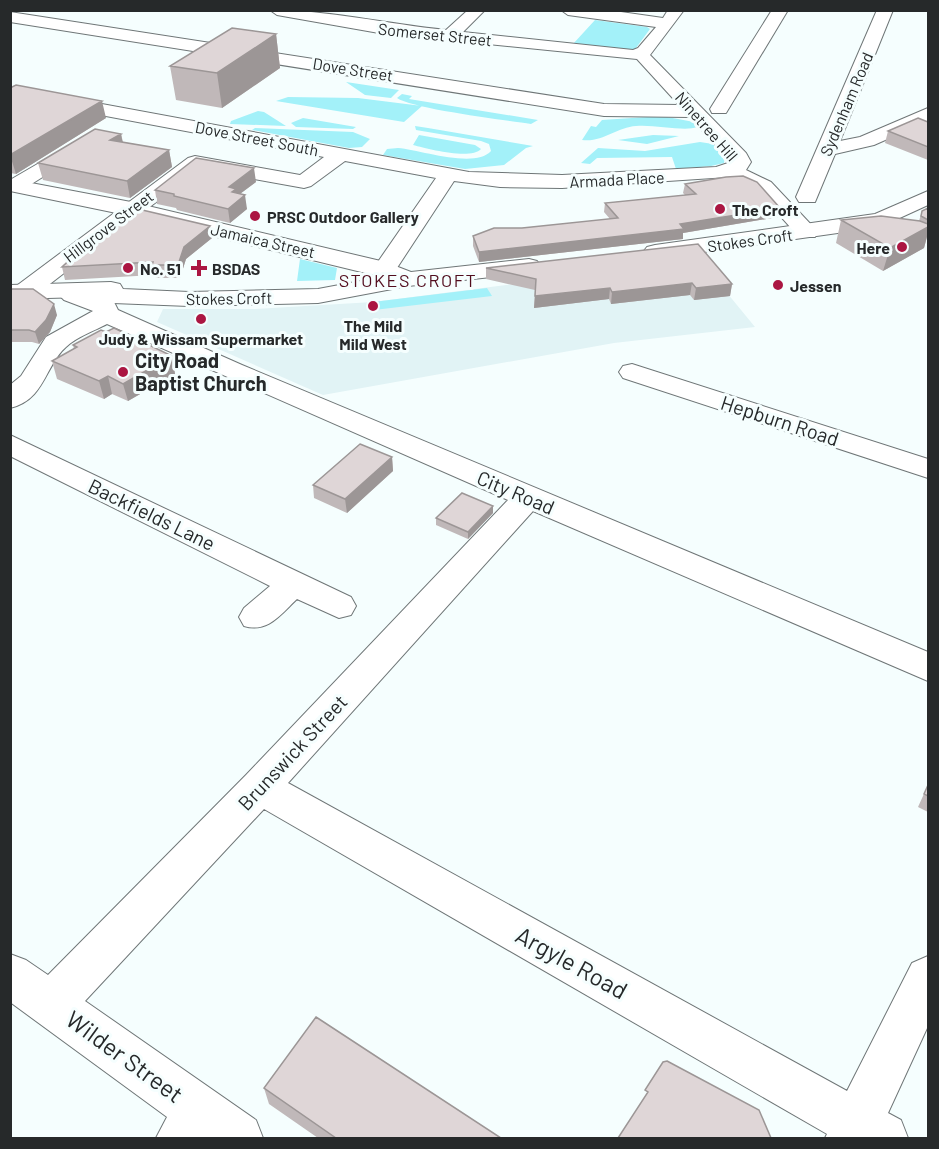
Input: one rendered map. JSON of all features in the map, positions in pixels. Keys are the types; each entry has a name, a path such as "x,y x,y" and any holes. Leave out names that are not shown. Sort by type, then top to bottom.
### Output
{"street":[{"name":"Somerset Street","path":"276,10 553,54 639,54 644,52 671,17"},
{"path":"449,36 478,10"},
{"path":"568,10 671,17"},
{"path":"719,109 780,10"},
{"name":"Sydenham Road","path":"807,197 885,10"},
{"path":"553,54 590,13"},
{"name":"Dove Street","path":"10,17 614,111 697,111"},
{"path":"328,65 346,52"},
{"name":"Ninetree Hill","path":"645,59 739,157 740,164 730,170"},
{"path":"515,95 530,78"},
{"name":"Dove Street South","path":"11,93 448,175 503,180"},
{"path":"13,185 130,114"},
{"path":"828,148 843,148 862,143 928,114"},
{"name":"Hillgrove Street","path":"17,292 195,162 304,182 340,154"},
{"name":"Ninetree Hill","path":"730,170 764,186 807,232"},
{"name":"Armada Place","path":"503,180 594,181 730,170"},
{"path":"377,278 448,175"},
{"name":"Jamaica Street","path":"13,185 131,208 377,278"},
{"name":"Stokes Croft","path":"630,254 807,232 880,220 928,197"},
{"path":"880,220 909,232"},
{"name":"Stokes Croft","path":"17,292 89,302 141,298 318,296 359,290 377,278 408,279 550,264"},
{"path":"10,400 21,381 89,302"},
{"name":"City Road","path":"89,302 528,497 928,667"},
{"name":"Hepburn Road","path":"632,372 928,469"},
{"name":"Backfields Lane","path":"10,444 339,606"},
{"name":"Brunswick Street","path":"52,1003 260,787 528,497"},
{"path":"256,617 293,584"},
{"name":"Argyle Road","path":"260,787 863,1133"},
{"name":"Wilder Street","path":"10,975 52,1003 208,1131"},
{"path":"863,1133 928,978"}],"shaded area":[{"path":"595,20 650,29 633,52 573,44"},
{"path":"346,82 399,90 391,98 365,95"},
{"path":"402,94 412,96 409,99 538,120 531,124 440,110 397,98"},
{"path":"288,97 358,98 422,106 404,122 276,101"},
{"path":"258,111 264,112 286,126 230,124 231,121"},
{"path":"662,116 694,122 697,127 685,129 636,126 596,139 582,140 591,126 596,127 602,120"},
{"path":"303,118 356,127 353,129 296,127 291,123"},
{"path":"415,126 533,146 526,148 504,165 465,169 383,155 387,149 398,148 461,158 483,156 491,151 489,144 481,141 416,130"},
{"path":"255,128 353,132 370,139 362,147 349,148 252,130"},
{"path":"419,135 475,145 481,149 468,154 459,154 413,145"},
{"path":"653,135 679,136 647,144 618,140"},
{"path":"700,142 713,144 725,157 724,163 676,169 672,157 597,158 590,164 581,163 598,148 645,151"},
{"path":"300,259 337,268 335,280 297,281"},
{"path":"700,260 755,327 614,343 323,395 157,322 163,309 255,309 373,302"},
{"path":"487,288 492,296 374,310 373,302"}],"building":[{"path":"232,28 276,34 217,73 170,66"},
{"path":"16,85 102,101 10,155 10,88"},
{"path":"918,118 928,122 928,147 888,131"},
{"path":"95,129 121,134 110,140 169,150 127,181 38,163"},
{"path":"196,158 254,168 229,187 236,189 232,192 245,195 228,209 155,190"},
{"path":"743,176 757,182 780,208 680,224 684,229 479,252 473,236 494,228 522,228 618,218 605,203 696,194 685,184"},
{"path":"928,208 928,220 921,216 922,211"},
{"path":"138,209 210,226 184,247 178,265 152,265 153,262 62,267 90,241"},
{"path":"881,216 920,221 928,224 928,227 890,248 841,220"},
{"path":"698,244 732,284 696,288 692,283 612,292 610,288 535,296 536,279 486,268"},
{"path":"10,289 33,289 54,304 46,320 35,332 10,330"},
{"path":"114,328 172,356 123,384 108,376 99,381 52,361 77,347 73,345 101,330 106,332"},
{"path":"360,444 392,457 345,499 313,485"},
{"path":"462,493 493,506 468,532 436,518"},
{"path":"316,1017 501,1138 336,1138 264,1088"},
{"path":"667,1061 759,1110 771,1138 618,1138 648,1092 645,1090 663,1062"}],"place":[{"name":"The Croft","path":"720,209"},
{"name":"PRSC Outdoor Gallery","path":"255,216"},
{"name":"Here","path":"902,247"},
{"name":"No. 51","path":"128,268"},
{"name":"BSDAS","path":"199,268"},
{"name":"Jessen","path":"778,285"},
{"name":"The Mild Mild West","path":"373,306"},
{"name":"Judy & Wissam Supermarket","path":"201,319"},
{"name":"City Road Baptist Church","path":"123,372"}],"district":[{"name":"STOKES CROFT","path":"408,280"}]}
